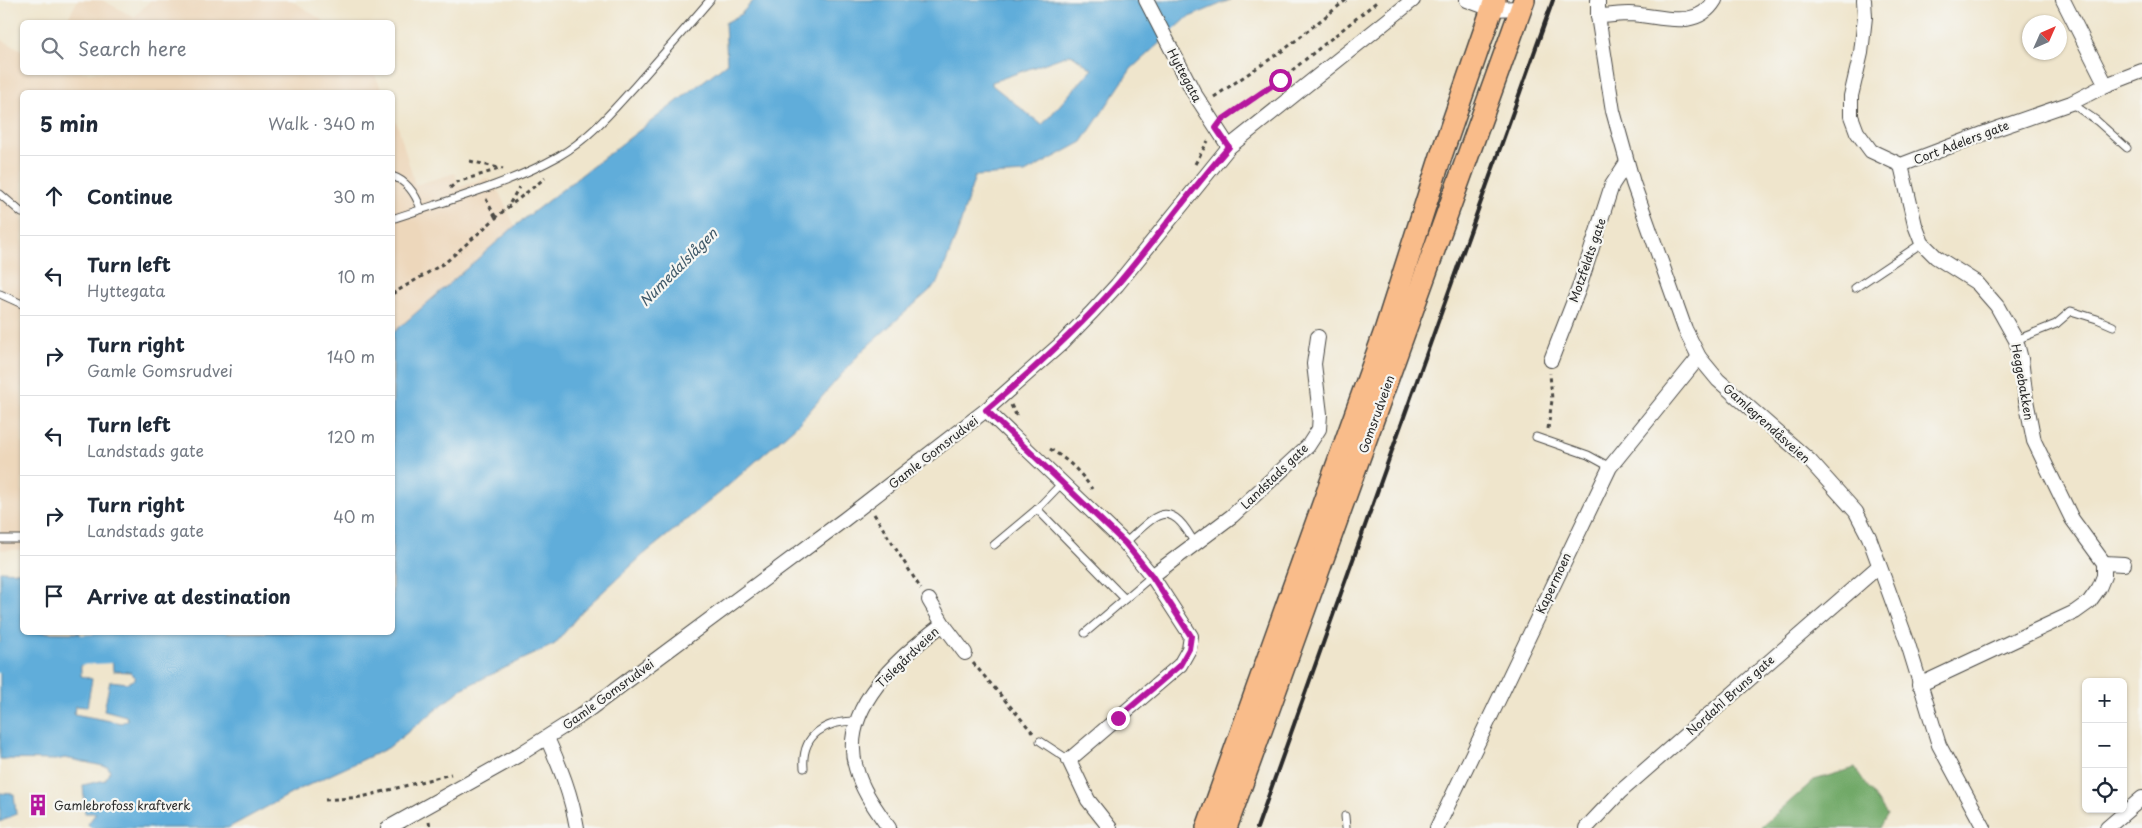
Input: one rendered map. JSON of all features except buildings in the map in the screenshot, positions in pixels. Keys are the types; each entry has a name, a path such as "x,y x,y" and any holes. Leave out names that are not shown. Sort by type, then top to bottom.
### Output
{"main road":[{"name":"Gomsrudveien","path":"1226,828 1519,3"},
{"name":"Gomsrudveien","path":"1208,828 1391,313 1441,156 1493,5"}],"street":[{"name":"Hyttegata","path":"1146,0 1194,93 1229,147"},
{"name":"Gamle Gomsrudvei","path":"388,828 477,780 547,738 867,502 986,410 1062,343 1117,285 1229,147 1413,0"},
{"path":"1467,0 1493,5 1519,3"},
{"name":"Gamlegrendåsveien","path":"1598,0 1598,16 1613,111 1627,162 1685,330 1699,357 1718,380 1810,462 1856,512 1870,537 1908,644 1939,745 1984,828"},
{"path":"1598,16 1628,14 1664,20 1686,19 1702,14 1710,8 1715,0"},
{"name":"Cort Adelers gate","path":"1864,0 1865,18 1861,53 1850,96 1851,116 1856,132 1871,151 1901,165 1993,130 2071,104 2106,85 2142,71"},
{"path":"2063,0 2106,85"},
{"name":"Motzfeldts gate","path":"1551,360 1579,288 1612,186 1627,162"},
{"name":"Heggebakken","path":"1901,165 1915,225 1922,243 1936,258 1977,283 1997,306 2016,340 2022,359 2026,400 2034,441 2072,519 2104,563"},
{"name":"Landstads gate","path":"1152,576 1196,545 1232,516 1308,446 1318,429 1320,406 1314,364 1318,337"},
{"name":"Kapermoen","path":"1437,828 1610,467 1699,357"},
{"path":"986,410 1125,543 1152,576 1191,636 1189,649 1180,665 1069,760 1088,800 1110,828"},
{"path":"1919,684 2075,612 2089,602 2099,588 2104,576 2104,563 2124,564"},
{"name":"Nordahl Bruns gate","path":"1586,828 1620,792 1879,566"},
{"name":"Tislegårdveien","path":"929,600 943,624 965,653"},
{"name":"Tislegårdveien","path":"889,828 867,797 855,767 853,742 856,721 868,696 884,676 943,624"},
{"path":"547,738 564,776 572,800 577,828"},
{"path":"2107,828 2142,798"}],"lane":[{"path":"395,218 496,186 560,155 591,132 628,94 710,0"},
{"path":"2071,104 2097,121 2127,148"},
{"path":"395,178 406,185 418,199 421,209"},
{"path":"0,194 20,211"},
{"path":"1855,288 1922,243"},
{"path":"0,294 20,303"},
{"path":"2016,340 2056,324 2070,311 2113,326"},
{"path":"1536,436 1588,456 1610,467"},
{"path":"994,545 1037,509 1062,483"},
{"path":"1037,509 1125,600"},
{"path":"1125,543 1154,517 1165,513 1175,516 1185,525 1196,545"},
{"path":"0,539 20,539"},
{"path":"1085,632 1152,576"},
{"path":"804,768 803,758 809,739 828,725 844,721 856,721"},
{"path":"1040,740 1069,760"},
{"path":"1345,816 1346,828"}],"path":[{"path":"1210,100 1285,49 1346,0"},
{"path":"1216,128 1222,120 1280,80 1379,0"},
{"path":"458,182 500,168"},
{"path":"482,190 496,218"},
{"path":"395,292 446,262 507,208"},
{"path":"1546,440 1552,400 1551,360"},
{"path":"867,502 929,600"},
{"path":"965,653 1040,740"},
{"path":"325,800 362,797 462,772 477,780"}],"shaded area":[{"path":"78,0 102,0 134,17 151,0 291,0 322,20 67,20"},
{"path":"0,39 20,49 20,75 375,75 382,90 20,90 20,550 0,550"},
{"path":"395,120 415,185 455,173 459,187 486,178 496,186 515,226 395,331"}],"green space":[{"path":"1855,768 1887,815 1880,828 1760,828 1814,780"}],"water":[{"path":"754,0 1230,0 1187,18 1131,69 1082,142 1025,173 975,176 958,231 938,283 863,350 798,424 722,491 643,555 582,611 555,644 463,688 388,748 298,790 228,828 91,828 88,824 96,813 85,813 83,785 105,780 110,771 108,767 65,758 56,760 0,759 0,571 20,572 20,635 80,635 81,676 92,679 87,707 75,706 74,714 121,723 128,720 126,716 104,710 110,681 128,683 136,678 130,672 113,671 111,635 395,635 395,331 515,226 727,63 725,23 740,15","holes":["1071,54 1092,69 1042,125 992,85 992,82"]},
{"path":"0,793 14,794 16,814 0,822"}],"waterway":[{"name":"Numedalslågen","path":"0,658 59,651 112,648 193,635"}],"railway":[{"path":"1257,828 1553,0"}],"place":[{"name":"Gamlebrofoss kraftverk","path":"38,805"}],"route":[{"path":"1118,718 1180,665 1189,649 1191,636 1152,576 1125,543 986,410 1062,343 1117,285 1229,147 1216,128 1222,120 1280,80"}]}
